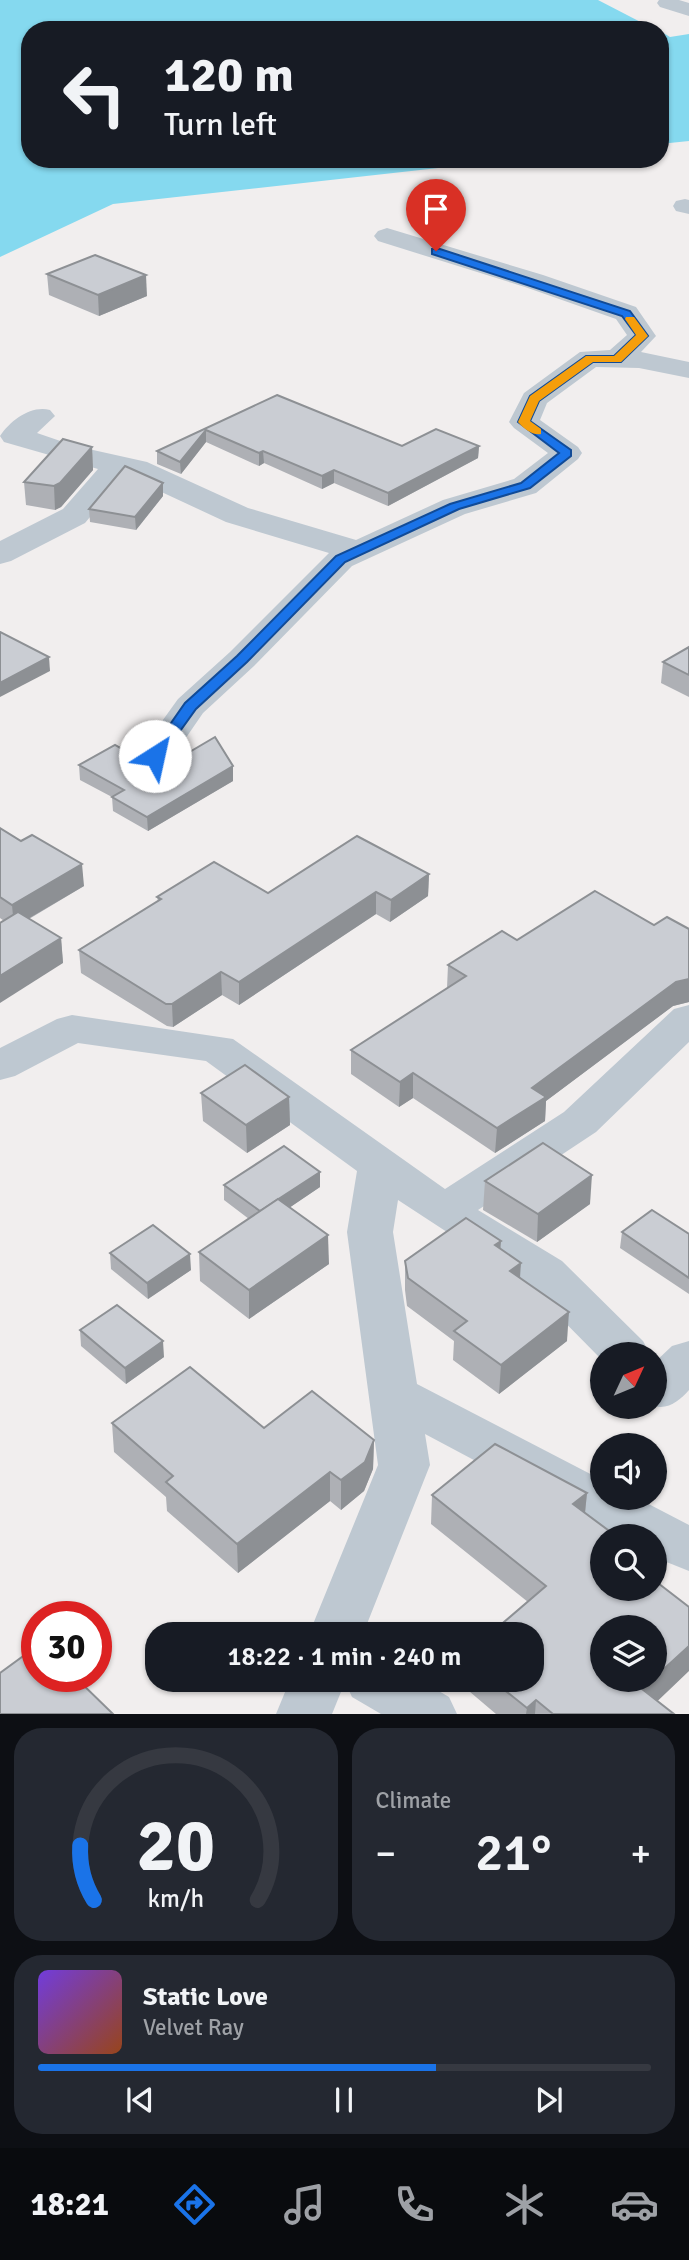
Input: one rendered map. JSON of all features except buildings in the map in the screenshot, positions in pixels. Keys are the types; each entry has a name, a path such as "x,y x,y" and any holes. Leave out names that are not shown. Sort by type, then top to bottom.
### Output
{"street":[{"path":"667,3 689,10"},
{"path":"387,236 534,281 626,313 642,336 617,359"},
{"path":"155,756 190,706 242,659 341,559 454,506 525,486 567,453 524,422 534,399 590,358 639,360 689,370"},
{"path":"40,416 15,436 68,453 136,468 237,515 358,551"},
{"path":"0,554 74,516 108,479 117,463"},
{"path":"444,1211 580,1122 689,1018"},
{"path":"0,1066 72,1029 218,1049 444,1211 545,1273 614,1342"},
{"path":"341,1622 404,1465 370,1232 380,1167"},
{"path":"667,1382 689,1359"},
{"path":"394,1395 689,1550"},
{"path":"304,1714 313,1692"},
{"path":"392,1692 429,1714"}],"water":[{"path":"0,0 598,0 639,21 21,21 21,168 439,168 113,204 0,257"},
{"path":"689,34 689,141 669,143 669,36"}],"slow traffic":[{"path":"537,431 524,422 534,399 590,358 617,359 642,336 630,319"}],"route":[{"path":"155,756 190,706 242,659 341,559 454,506 525,486 567,453 524,422 534,399 590,358 617,359 642,336 626,313 436,251"}]}
